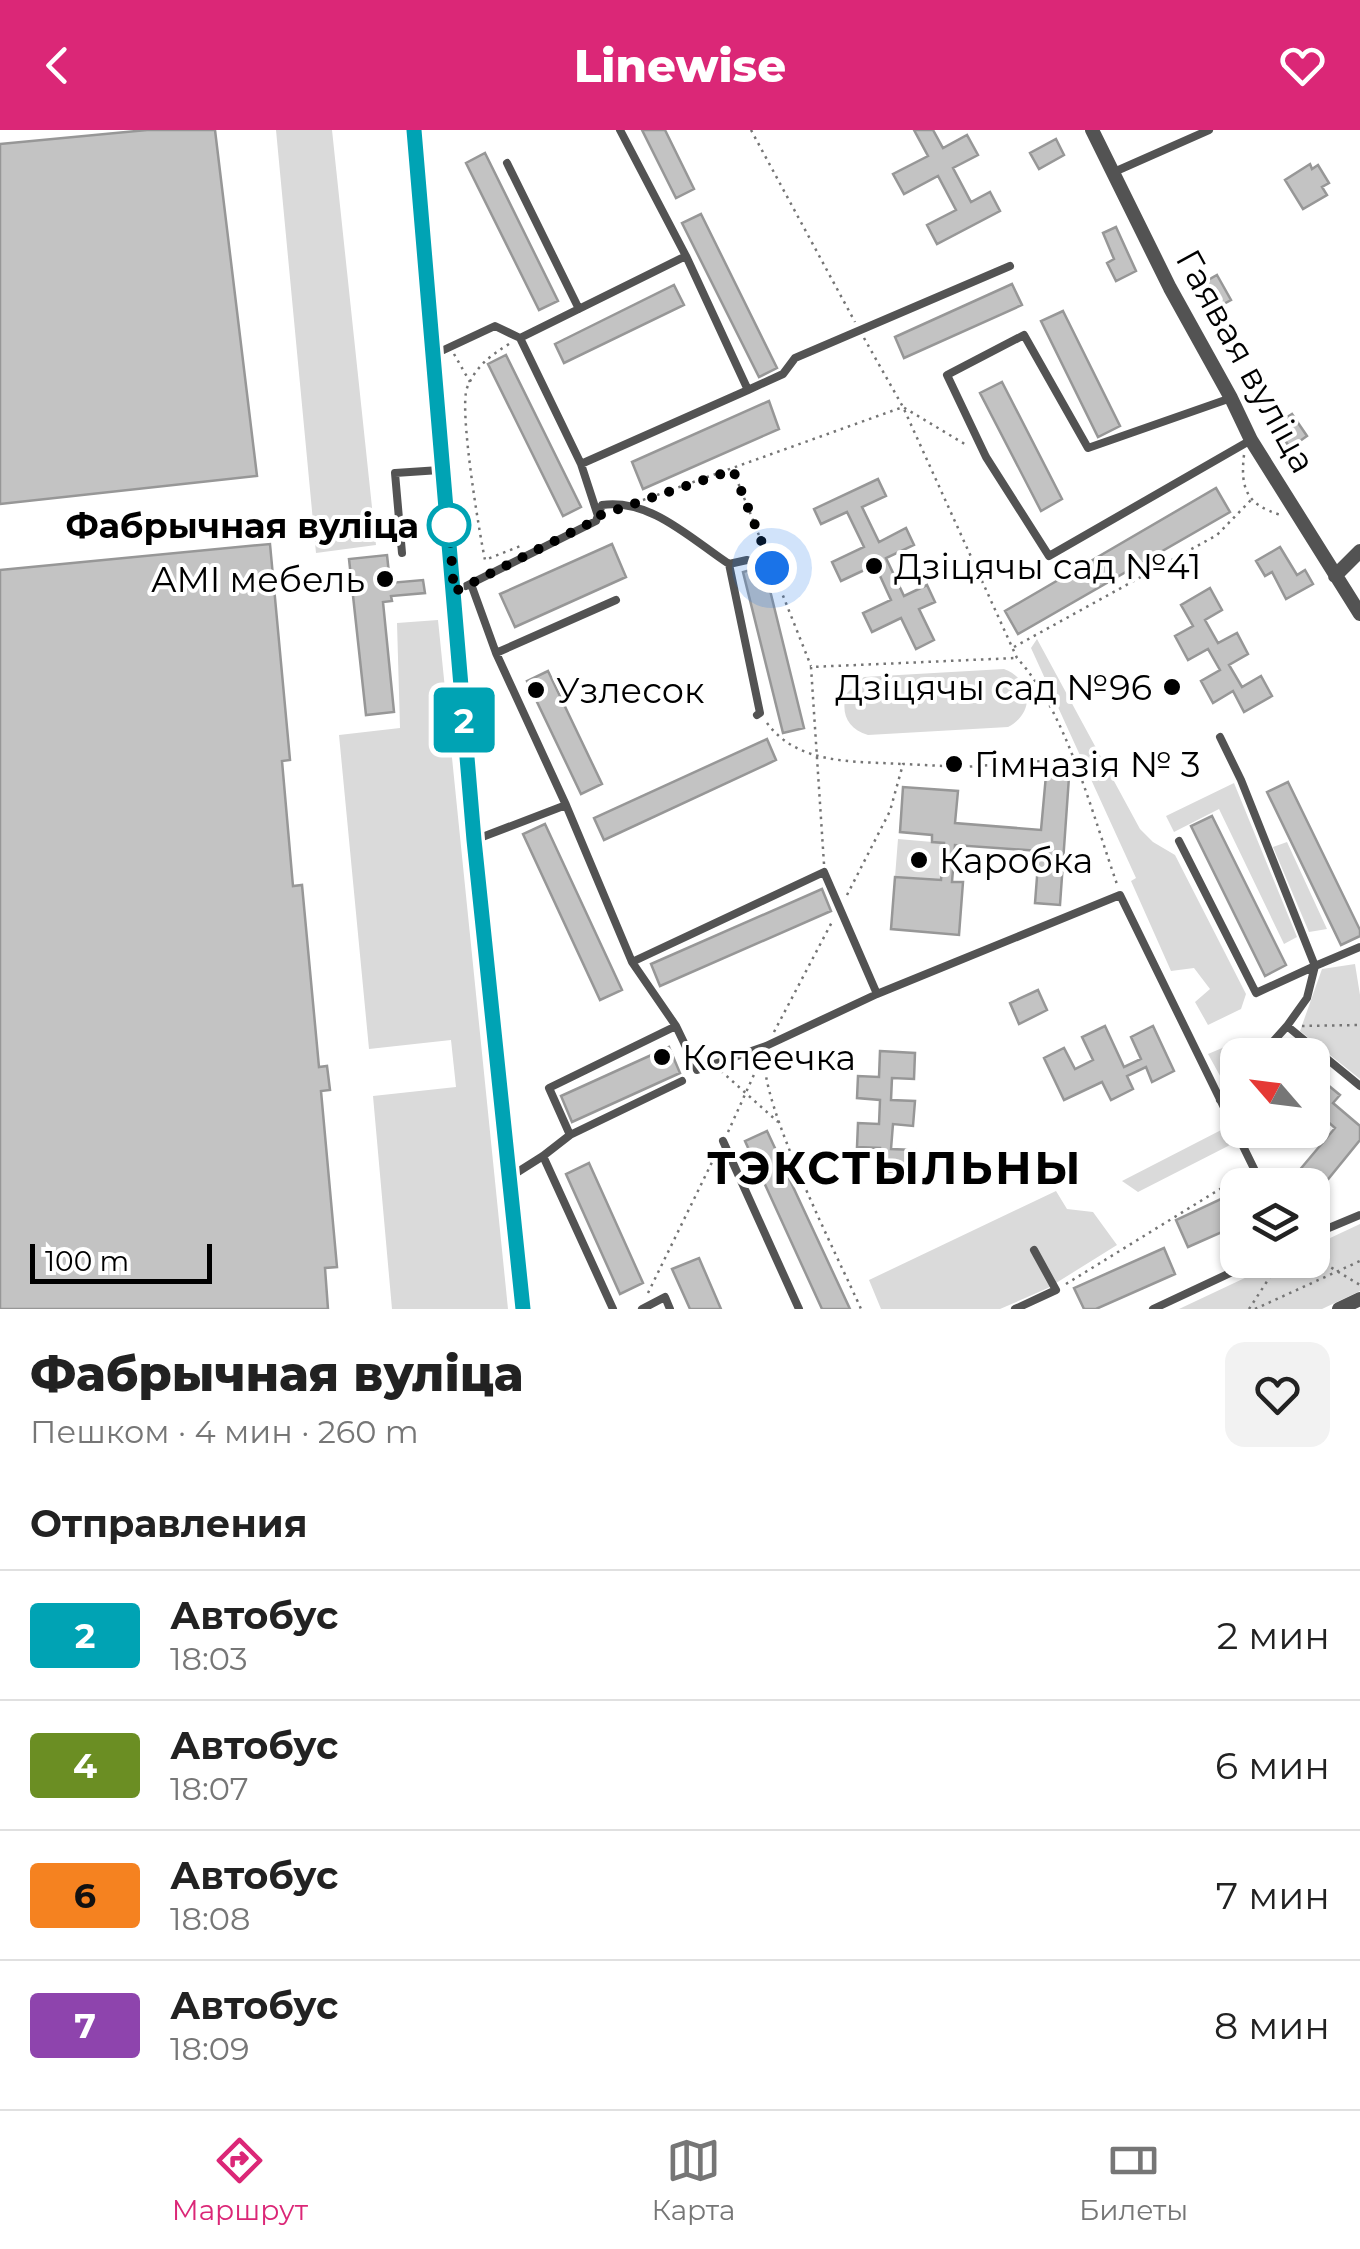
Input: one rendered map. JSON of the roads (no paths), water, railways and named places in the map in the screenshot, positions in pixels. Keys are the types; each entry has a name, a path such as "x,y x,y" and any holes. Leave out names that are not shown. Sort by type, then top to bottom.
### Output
{"main road":[{"path":"414,130 443,350 444,469 462,588 474,840 523,1309"}],"street":[{"name":"Гаявая вуліца","path":"1092,130 1251,440 1360,614"},
{"path":"1335,576 1360,551"},
{"path":"1339,1309 1360,1300"}],"lane":[{"path":"620,130 686,256 748,390"},
{"path":"1114,172 1209,130"},
{"path":"507,163 580,308"},
{"path":"520,338 686,256"},
{"path":"580,464 783,374 795,358 1010,266"},
{"path":"443,350 495,326 520,338 580,464 598,516"},
{"path":"1231,398 1088,448 1024,335 947,374 986,457 1048,556 1251,440"},
{"path":"402,554 395,473 444,469"},
{"path":"747,560 729,564 642,507 602,504 596,520 462,588 566,805 632,962 676,1026 697,1070 766,1046 877,994 1120,894 1220,1100"},
{"path":"729,564 758,714"},
{"path":"496,654 616,600"},
{"path":"1220,738 1241,780 1314,966 1307,998 1276,1038"},
{"path":"474,840 566,805"},
{"path":"1179,841 1256,993 1360,947"},
{"path":"632,962 824,872 877,994"},
{"path":"570,1135 549,1088 676,1026"},
{"path":"1287,1026 1360,1086"},
{"path":"509,1177 570,1135 682,1081"},
{"path":"723,1142 799,1309"},
{"path":"543,1156 613,1309"},
{"path":"1330,1228 1360,1215"},
{"path":"1016,1309 1056,1290 1034,1250"},
{"path":"1153,1309 1220,1278"},
{"path":"642,1309 665,1298 670,1309"}],"place":[{"name":"Фабрычная вуліца","path":"449,525"},
{"name":"Дзіцячы сад №41","path":"874,566"},
{"name":"AMI мебель","path":"385,579"},
{"name":"Дзіцячы сад №96","path":"1172,687"},
{"name":"Узлесок","path":"536,690"},
{"name":"Гімназія № 3","path":"954,764"},
{"name":"Каробка","path":"919,860"},
{"name":"Копеечка","path":"662,1057"}],"district":[{"name":"ТЭКСТЫЛЬНЫ","path":"895,1167"}]}
